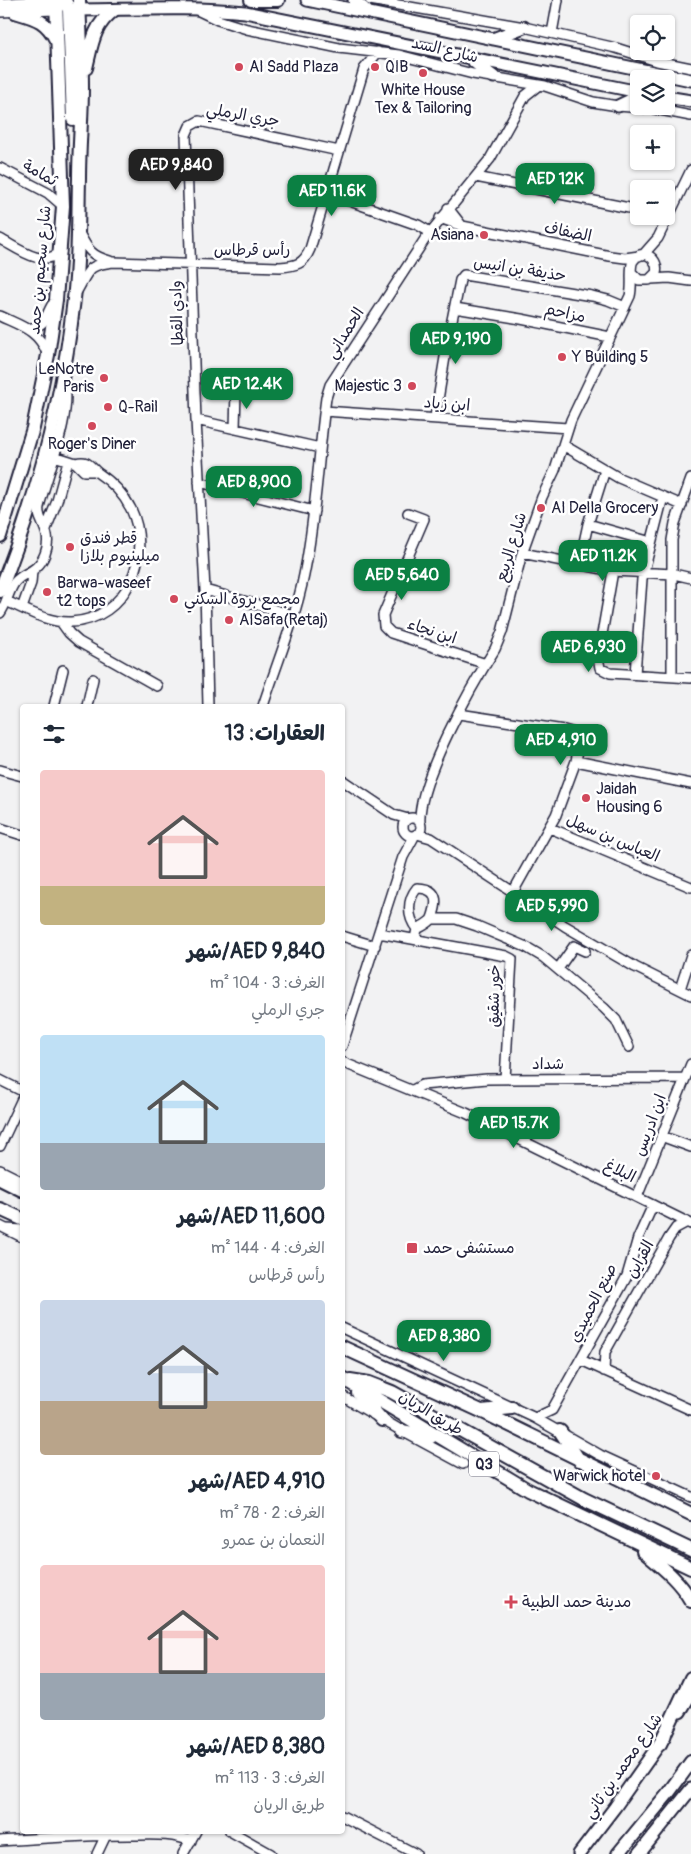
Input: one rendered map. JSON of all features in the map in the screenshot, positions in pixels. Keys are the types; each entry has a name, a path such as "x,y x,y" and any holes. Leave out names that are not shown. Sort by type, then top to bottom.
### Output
{"highway":[{"path":"251,0 278,0"},
{"path":"0,5 67,3 73,113 80,143"},
{"name":"شارع سحيم بن حمد","path":"0,536 2,524 31,436 48,355 56,300 63,206 58,42 67,3"},
{"name":"شارع سحيم بن حمد","path":"3,596 44,475 63,375 74,296 82,88 67,3"},
{"path":"82,88 97,28 103,18 114,10"},
{"path":"15,12 43,22 52,30 58,42"},
{"path":"0,1179 20,1189"},
{"path":"0,1209 20,1219"},
{"name":"طريق الريان","path":"345,1348 481,1411 687,1511"},
{"path":"345,1378 368,1383 392,1392 584,1499 691,1550"},
{"name":"طريق الريان","path":"345,1379 449,1444 528,1490 691,1568"},
{"path":"345,1380 382,1420"},
{"path":"481,1411 512,1408"},
{"path":"558,1429 579,1460"},
{"path":"402,1431 434,1438 449,1444"},
{"path":"584,1499 649,1523 691,1542"},
{"path":"630,1540 674,1577 691,1601"},
{"path":"660,1744 691,1678"},
{"path":"618,1854 691,1762"}],"main road":[{"name":"شارع السد","path":"308,0 691,80"},
{"path":"354,0 370,14"},
{"name":"شارع السد","path":"67,3 114,10 222,10 269,16 369,39 630,92"},
{"path":"492,39 524,27"},
{"path":"468,58 494,77"},
{"path":"675,98 691,101"},
{"path":"618,106 630,99"},
{"name":"شارع محمد بن ثاني","path":"579,1854 660,1744 691,1694"},
{"path":"639,1854 691,1789"}],"street":[{"path":"370,0 524,27 616,48 657,61 691,68"},
{"path":"552,33 558,0"},
{"path":"0,12 15,12 67,3"},
{"name":"شارع السد","path":"194,9 218,20 246,29 339,48 414,58 473,74 539,85 593,102 655,109 691,116"},
{"path":"361,50 364,70"},
{"path":"364,70 378,52"},
{"name":"رأس قرطاس","path":"74,296 91,268 97,264 113,262 280,268 299,265 307,257 310,249 364,70"},
{"path":"512,80 521,90 522,102"},
{"name":"الحمداني","path":"264,704 304,578 314,511 324,411 330,386 427,235 490,159 522,102 529,92 539,85"},
{"name":"جري الرملي","path":"191,264 186,142 187,130 190,126 199,121 340,151"},
{"name":"ثمامة","path":"0,168 48,193 63,206"},
{"path":"675,201 691,170"},
{"path":"476,177 630,208"},
{"path":"327,193 410,223 427,235"},
{"path":"448,208 462,226"},
{"name":"الضفاف","path":"440,218 462,226 617,257 641,255"},
{"path":"650,279 656,273 658,238 663,225"},
{"name":"رأس قرطاس","path":"78,231 93,255 113,262"},
{"path":"658,238 636,258 631,265 632,273 639,280 663,278 687,280"},
{"path":"0,239 40,259 49,259 61,252"},
{"path":"641,255 650,256 666,272 687,280"},
{"name":"وادي القطا","path":"191,264 208,704"},
{"name":"شارع الربيع","path":"421,824 421,807 441,748 495,649 502,632 522,553 568,428 630,296 632,273"},
{"name":"حذيفة بن انيس","path":"435,418 460,280 464,276 469,275 592,296 625,307"},
{"name":"شارع الربيع","path":"630,296 650,279"},
{"path":"27,329 34,328 43,323 56,300"},
{"name":"مزاحم","path":"455,308 610,337"},
{"path":"0,316 27,329 40,339 48,355"},
{"name":"شارع سحيم بن حمد","path":"0,613 3,596 15,582 32,571 46,552 46,529 38,511 44,475 54,456 66,399 66,384 63,375"},
{"path":"235,429 236,390"},
{"name":"ابن زياد","path":"324,411 568,428"},
{"path":"196,420 320,448"},
{"path":"563,445 626,482 682,505"},
{"path":"3,596 22,608 44,618 62,622 86,620 107,610 124,594 132,579 137,562 138,535 131,508 115,486 95,471 84,470 72,462 54,456"},
{"path":"46,529 72,462"},
{"path":"579,565 588,524 605,470"},
{"path":"672,676 674,574 672,540 691,479"},
{"path":"199,482 314,511"},
{"path":"636,674 644,574 663,497"},
{"name":"ابن نجاء","path":"408,513 424,519 383,615 384,626 391,633 486,664"},
{"path":"588,524 651,542"},
{"path":"522,553 613,572 674,574 691,578"},
{"path":"22,608 31,583 32,571"},
{"path":"613,572 598,661 600,668 606,672 691,678"},
{"path":"205,590 293,615"},
{"path":"62,622 69,633 79,642 157,686"},
{"path":"54,704 63,670"},
{"path":"87,704 93,680"},
{"path":"459,714 571,732 577,738 579,745 576,761 562,803 550,828 512,892"},
{"path":"576,761 691,784"},
{"path":"0,770 20,775"},
{"path":"345,782 394,815 404,830 410,835 431,838"},
{"name":"شارع الربيع","path":"409,818 421,807"},
{"path":"394,815 416,819 431,838 565,926 635,967 691,994"},
{"path":"403,857 404,824 409,818"},
{"path":"345,1037 403,857 419,832 421,824"},
{"path":"0,828 20,834"},
{"name":"العباس بن سهل","path":"550,828 691,887"},
{"path":"417,929 409,916 412,896 417,888 426,888 434,892 436,896 432,919"},
{"path":"415,940 417,929 432,919 456,919 478,926 526,947 543,956 604,1008 616,1020 629,1047"},
{"name":"خور شقيق","path":"379,933 506,956 512,959 505,1079"},
{"path":"345,937 375,946"},
{"path":"558,968 572,948 576,947 585,950"},
{"path":"680,990 691,956"},
{"name":"البلاغ","path":"345,1063 466,1113 689,1223"},
{"name":"ابن ادريس","path":"637,1197 691,1064"},
{"name":"شداد","path":"413,1090 422,1085 487,1078 685,1078"},
{"path":"0,1080 20,1090"},
{"path":"0,1146 20,1103"},
{"path":"662,1136 691,1148"},
{"path":"0,1168 20,1180"},
{"name":"صنع الحميدي","path":"552,1410 624,1282 638,1238 652,1205"},
{"name":"القراين","path":"604,1371 605,1352 660,1254 676,1228 689,1223"},
{"path":"2,1229 20,1230"},
{"path":"2,1229 20,1236"},
{"path":"345,1329 558,1429 600,1455 691,1497"},
{"path":"581,1360 691,1410"},
{"name":"طريق الريان","path":"345,1398 463,1464"},
{"path":"535,1418 552,1410 558,1429"},
{"path":"345,1818 416,1854"},
{"path":"184,1854 194,1834"},
{"path":"235,1834 266,1853"},
{"path":"0,1841 81,1835 167,1835 191,1841"},
{"path":"97,1854 106,1835"}],"place":[{"name":"Al Sadd Plaza","path":"239,67"},
{"name":"QIB","path":"375,67"},
{"name":"White House Tex & Tailoring","path":"423,73"},
{"name":"Asiana","path":"484,235"},
{"name":"Y Building 5","path":"562,357"},
{"name":"LeNotre Paris","path":"104,378"},
{"name":"Majestic 3","path":"412,386"},
{"name":"Q-Rail","path":"108,407"},
{"name":"Roger's Diner","path":"92,426"},
{"name":"Al Della Grocery","path":"541,508"},
{"name":"قطر فندق ميلينيوم بلازا","path":"70,547"},
{"name":"Barwa-waseef t2 tops","path":"47,592"},
{"name":"مجمع بروة السكني","path":"174,599"},
{"name":"AlSafa(Retaj)","path":"229,620"},
{"name":"Jaidah Housing 6","path":"586,798"},
{"name":"مستشفى حمد","path":"412,1248"},
{"name":"Warwick hotel","path":"656,1476"},
{"name":"مدينة حمد الطبية","path":"511,1602"}]}
